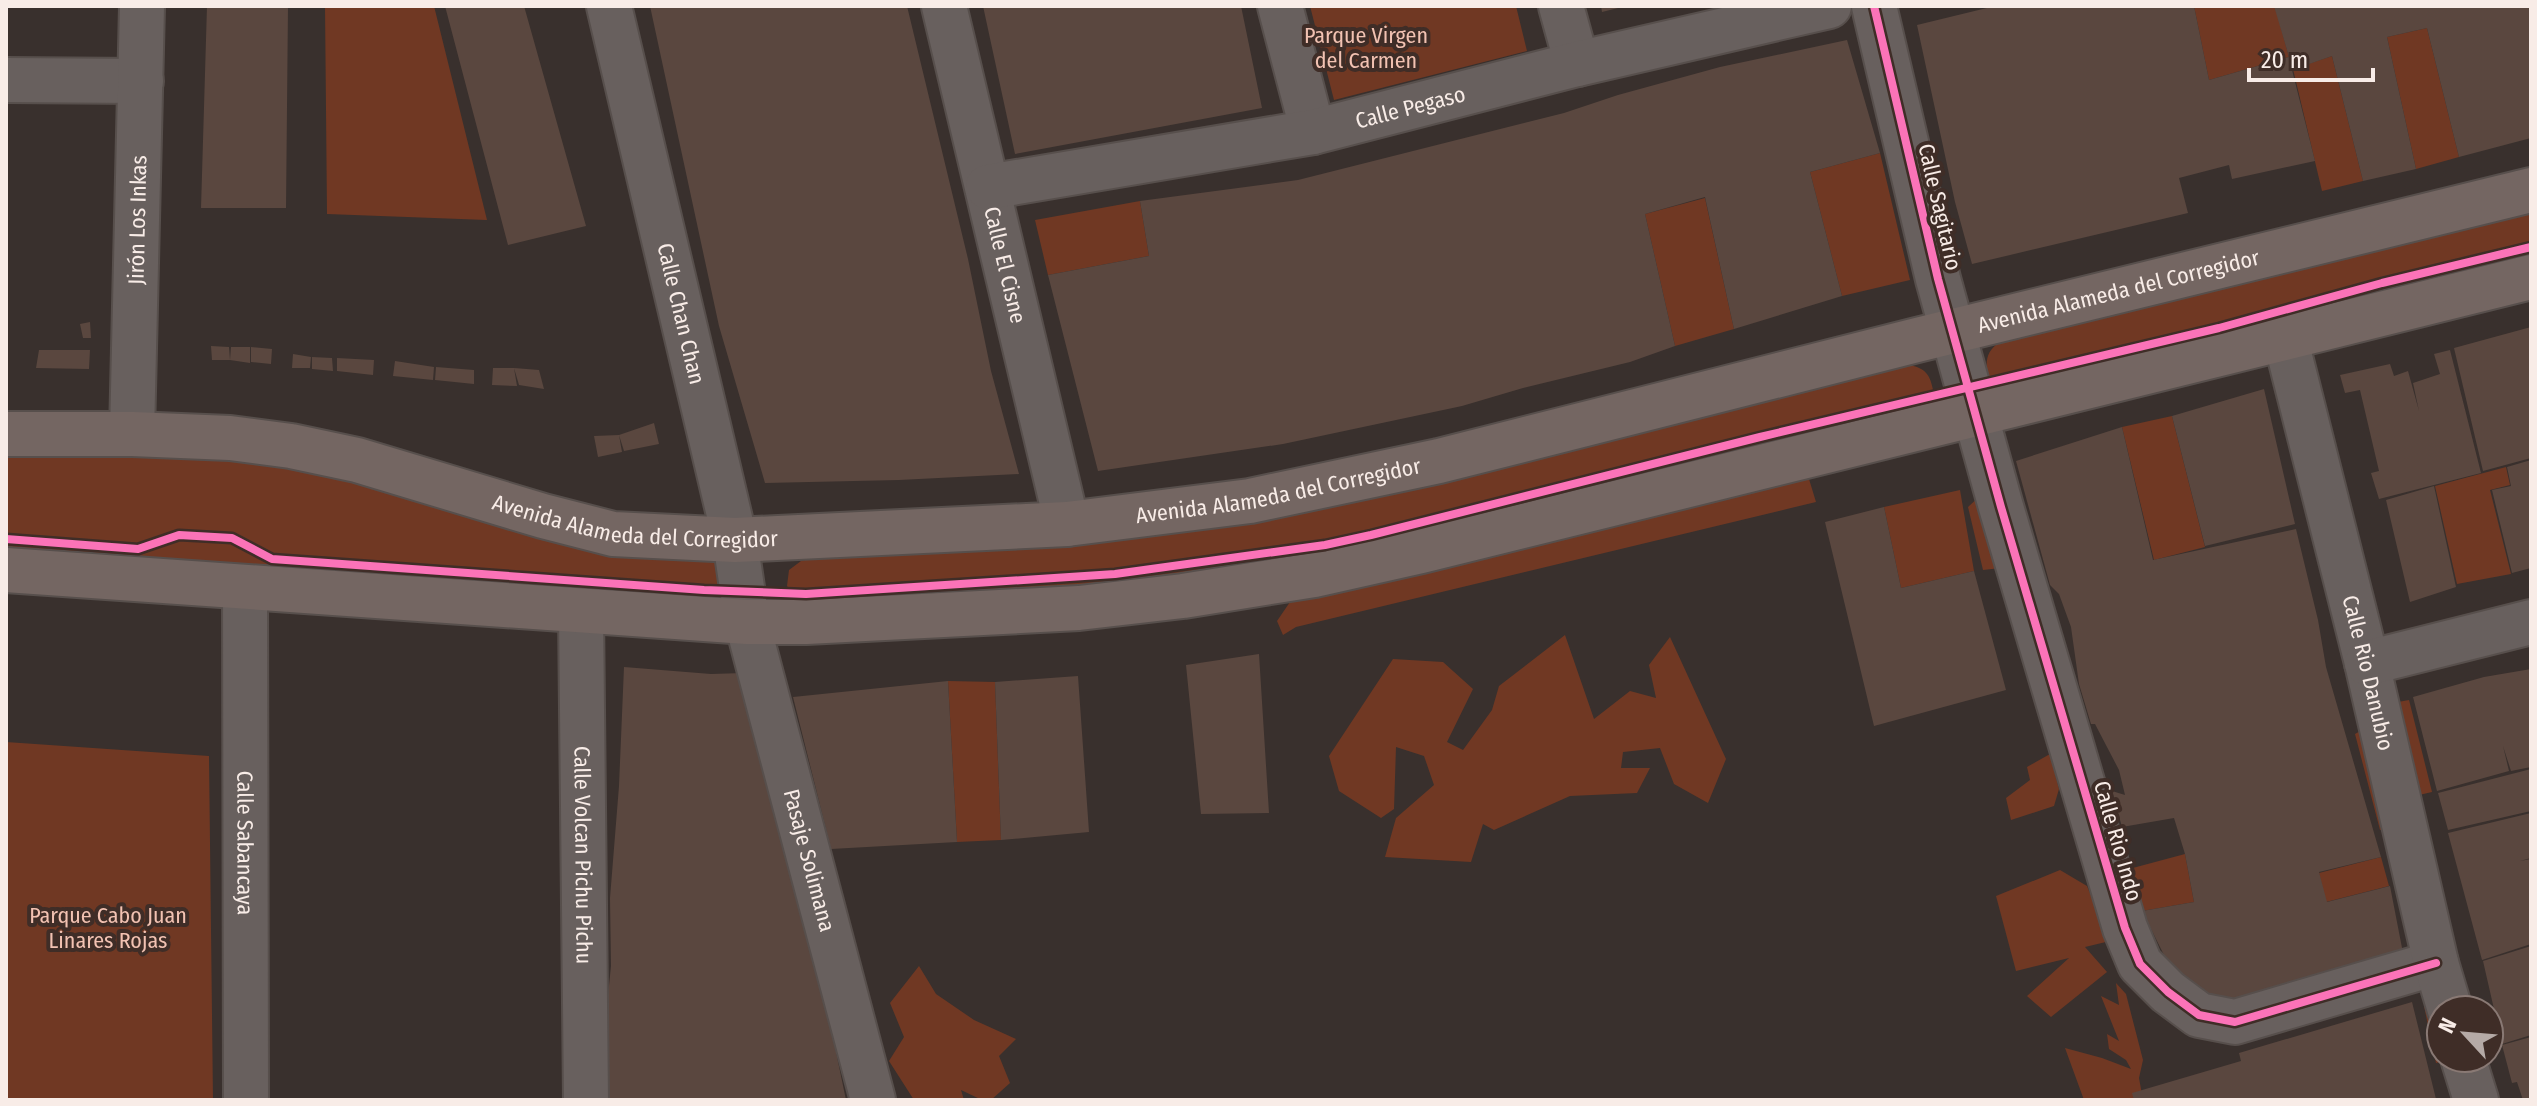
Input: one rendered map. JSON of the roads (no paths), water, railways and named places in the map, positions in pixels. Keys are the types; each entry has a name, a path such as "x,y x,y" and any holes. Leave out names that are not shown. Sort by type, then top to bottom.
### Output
{"main road":[{"name":"Avenida Alameda del Corregidor","path":"6,434 230,438 291,446 357,460 613,534 735,540 1067,524 1250,501 1424,464 2531,190"},
{"path":"6,570 747,622 806,622 1079,608 1183,596 1314,575 2531,277"}],"street":[{"name":"Jirón Los Inkas","path":"132,434 142,6"},
{"name":"Calle Chan Chan","path":"609,6 735,540 747,622"},
{"name":"Calle El Cisne","path":"944,6 1067,524"},
{"path":"1280,6 1313,132"},
{"path":"1561,6 1577,64"},
{"name":"Calle Pegaso","path":"988,187 1313,132 1577,64 1829,6"},
{"name":"Calle Sagitario","path":"1874,6 1975,415"},
{"path":"6,80 141,81"},
{"name":"Calle Rio Danubio","path":"2285,337 2367,663 2445,994"},
{"name":"Calle Rio Indo","path":"1975,415 2125,928 2140,964 2168,992 2199,1015 2235,1022 2436,963"},
{"name":"Calle Sabancaya","path":"245,587 246,1100"},
{"name":"Calle Volcan Pichu Pichu","path":"581,611 586,1100"},
{"name":"Pasaje Solimana","path":"747,622 873,1100"},
{"path":"2367,663 2531,622"},
{"path":"2468,1074 2476,1100"}],"park label":[{"name":"Parque Virgen del Carmen","path":"1366,48"},
{"name":"Parque Cabo Juan Linares Rojas","path":"108,928"}]}
